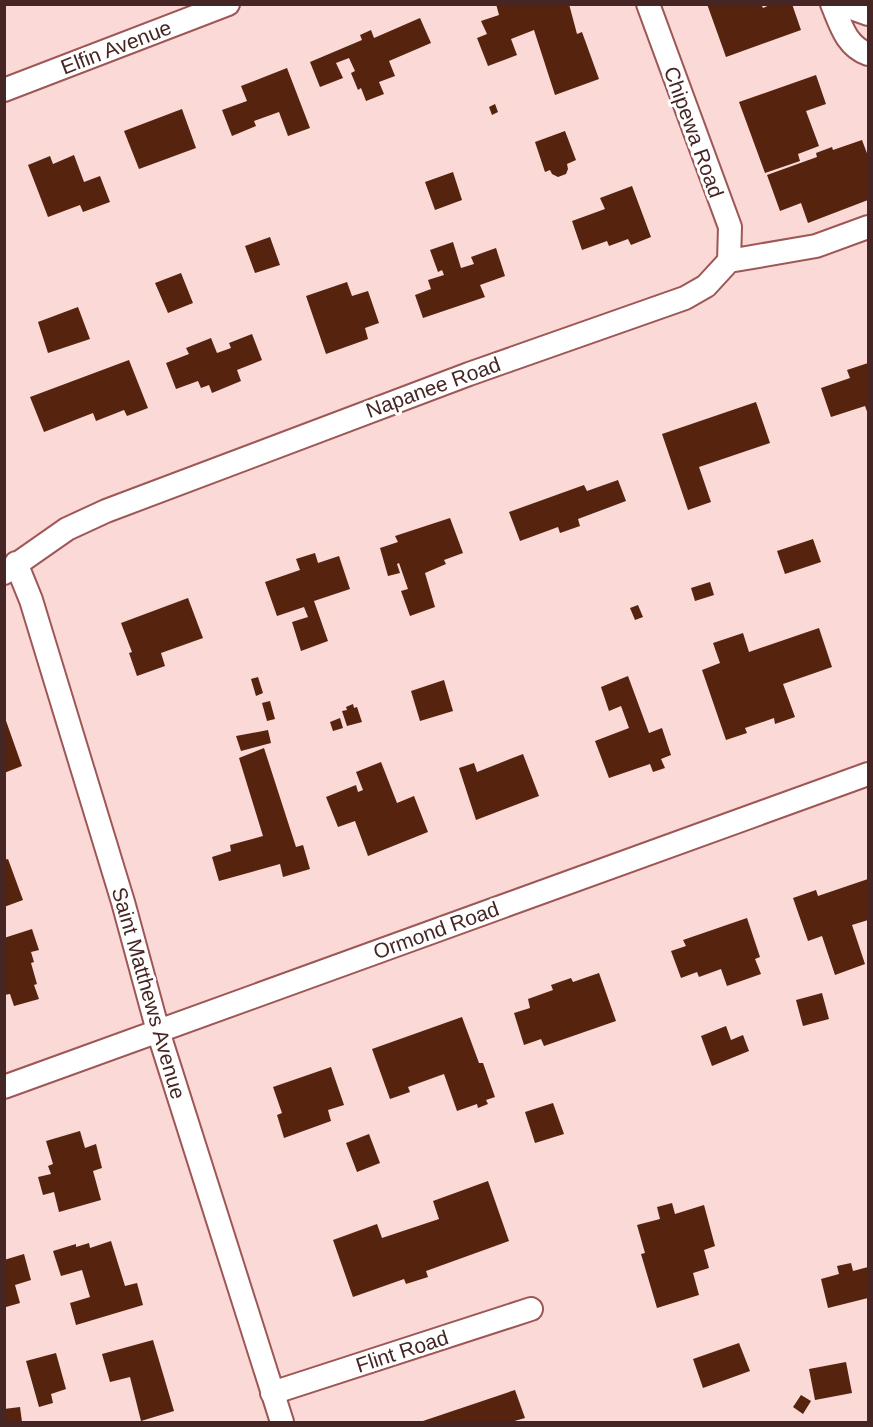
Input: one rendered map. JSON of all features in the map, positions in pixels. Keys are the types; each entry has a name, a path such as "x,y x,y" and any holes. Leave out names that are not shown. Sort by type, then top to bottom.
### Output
{"street":[{"name":"Elfin Avenue","path":"4,90 228,4"},
{"name":"Chipewa Road","path":"648,4 730,227 729,261"},
{"path":"832,4 846,37 857,50 868,54"},
{"path":"840,4 868,14"},
{"path":"729,261 816,246 868,227"},
{"name":"Napanee Road","path":"10,568 68,529 106,511 425,390 685,298 706,286 729,261"},
{"name":"Saint Matthews Avenue","path":"10,568 31,600 123,902 158,1031 282,1422"},
{"name":"Ormond Road","path":"4,1087 868,774"},
{"name":"Flint Road","path":"272,1393 531,1309"}],"building":[{"path":"496,4 569,4 577,34 582,32 599,79 555,95 534,30 511,39 517,55 488,66 477,38 487,34 481,21 499,15"},
{"path":"707,4 761,4 763,8 772,4 792,4 801,30 726,57"},
{"path":"420,18 431,43 389,61 395,76 379,82 384,94 366,101 361,88 358,90 351,73 355,71 349,58 336,63 343,78 320,87 310,62 362,40 360,35 371,30 374,38"},
{"path":"287,68 310,128 288,136 279,112 254,121 256,126 232,136 222,110 247,101 241,86"},
{"path":"816,75 826,104 806,111 819,146 798,154 800,161 765,173 739,102"},
{"path":"495,104 498,112 492,115 489,107"},
{"path":"182,109 196,148 139,169 124,131"},
{"path":"565,131 576,160 567,164 566,174 558,177 550,170 545,172 535,142"},
{"path":"862,140 868,156 868,200 808,223 801,203 780,211 767,175 817,157 816,153 832,147 833,150"},
{"path":"74,155 84,182 100,176 110,202 83,212 80,205 48,217 28,165 50,156 53,164"},
{"path":"453,172 462,200 435,210 425,182"},
{"path":"632,186 651,237 631,245 628,239 609,246 607,241 582,250 572,221 605,209 600,198"},
{"path":"270,237 280,265 255,273 245,246"},
{"path":"453,242 461,268 474,264 471,257 496,248 505,276 480,285 485,297 423,318 415,295 431,289 428,280 444,275 442,270 438,272 430,250"},
{"path":"181,273 193,303 168,313 155,283"},
{"path":"347,282 352,296 368,291 379,323 365,328 368,339 326,354 306,296"},
{"path":"78,307 90,339 48,353 38,322"},
{"path":"252,334 262,360 237,370 241,381 212,393 209,385 201,388 198,381 176,389 166,363 189,354 186,348 211,338 217,353 231,348 229,343"},
{"path":"129,360 148,408 127,416 124,410 96,421 93,413 44,432 30,397"},
{"path":"868,363 868,414 865,406 831,417 821,388 850,378 847,370"},
{"path":"756,402 770,443 699,467 711,502 688,510 662,434"},
{"path":"618,480 626,501 578,519 580,526 560,533 558,527 520,541 509,512 584,485 587,491"},
{"path":"450,518 463,553 444,560 446,564 425,573 435,607 410,616 401,591 408,589 399,563 397,564 400,573 388,576 380,548 398,542 395,536"},
{"path":"813,539 821,562 785,574 777,551"},
{"path":"315,553 318,563 339,556 350,589 314,601 328,641 301,651 292,622 308,617 304,607 277,616 265,582 300,570 296,559"},
{"path":"710,582 714,595 695,601 691,588"},
{"path":"188,598 203,638 161,653 165,666 137,676 129,653 132,652 121,623"},
{"path":"638,605 643,617 635,620 630,608"},
{"path":"819,628 832,667 783,684 795,717 775,724 774,718 745,728 747,733 726,740 702,670 720,663 713,643 743,633 749,652"},
{"path":"628,676 649,733 662,728 671,755 661,759 665,768 653,772 650,764 609,778 595,741 629,728 621,706 609,711 601,687"},
{"path":"258,677 263,693 256,696 251,679"},
{"path":"444,680 453,711 420,721 411,691"},
{"path":"270,701 275,719 267,721 262,703"},
{"path":"353,704 354,708 357,707 362,722 347,726 342,711 347,710 346,707"},
{"path":"340,718 343,728 333,731 330,722"},
{"path":"4,719 22,766 4,773"},
{"path":"268,730 271,743 241,751 236,736"},
{"path":"264,748 296,847 303,845 310,869 283,877 280,864 219,881 212,857 231,851 230,845 263,836 239,758"},
{"path":"523,754 539,796 476,820 459,768 474,763 477,772"},
{"path":"381,762 397,803 414,796 428,832 368,856 355,821 338,827 326,797 356,785 358,792 363,790 356,772"},
{"path":"8,859 23,900 4,907 4,860"},
{"path":"868,879 868,920 852,925 865,964 835,975 822,936 808,941 793,898 816,890 818,896"},
{"path":"747,918 760,957 755,959 761,974 727,986 721,969 699,977 697,972 681,978 671,951 686,946 683,940"},
{"path":"32,929 39,950 31,952 34,962 31,963 37,984 34,985 39,999 14,1006 10,994 4,995 4,938"},
{"path":"599,973 616,1021 544,1046 541,1039 524,1045 514,1013 530,1008 528,999 553,990 551,985 571,978 573,982"},
{"path":"822,993 829,1019 803,1026 796,1000"},
{"path":"462,1017 479,1063 483,1063 495,1097 486,1100 488,1104 478,1108 477,1104 457,1111 444,1074 408,1087 410,1092 390,1099 372,1049"},
{"path":"726,1026 731,1040 743,1035 749,1051 712,1066 701,1036"},
{"path":"331,1067 344,1105 328,1110 331,1121 284,1138 277,1115 282,1113 273,1087"},
{"path":"553,1103 564,1134 535,1143 525,1112"},
{"path":"80,1131 85,1148 96,1144 102,1168 93,1171 101,1200 59,1212 54,1192 43,1195 38,1177 51,1174 48,1166 53,1164 46,1141"},
{"path":"369,1134 380,1163 357,1172 346,1143"},
{"path":"488,1181 509,1241 426,1271 428,1277 406,1284 404,1279 353,1297 333,1240 377,1224 382,1238 439,1219 433,1201"},
{"path":"672,1203 675,1214 704,1205 715,1246 704,1250 709,1268 693,1273 699,1295 657,1308 641,1254 645,1253 637,1225 660,1219 657,1207"},
{"path":"111,1241 125,1286 137,1283 143,1305 76,1325 70,1303 90,1297 82,1270 61,1276 53,1251 76,1244 76,1247 89,1243 90,1248"},
{"path":"24,1254 31,1280 15,1285 20,1303 6,1307 4,1260"},
{"path":"851,1263 853,1271 868,1267 868,1298 828,1308 821,1279 839,1274 837,1266"},
{"path":"153,1340 174,1411 141,1421 130,1377 110,1382 102,1354"},
{"path":"739,1343 750,1371 703,1388 693,1359"},
{"path":"56,1353 66,1389 51,1394 53,1403 39,1407 26,1361"},
{"path":"846,1362 852,1393 815,1400 809,1369"},
{"path":"515,1390 525,1418 511,1422 420,1422"},
{"path":"801,1395 811,1401 803,1414 793,1407"},
{"path":"20,1407 22,1422 4,1422 4,1409"}]}
